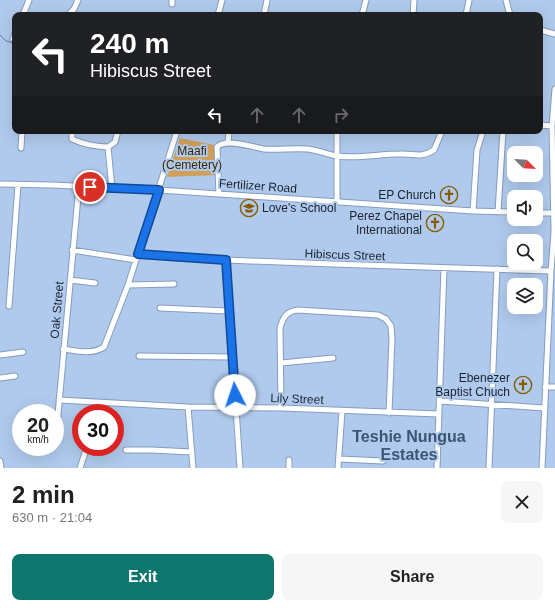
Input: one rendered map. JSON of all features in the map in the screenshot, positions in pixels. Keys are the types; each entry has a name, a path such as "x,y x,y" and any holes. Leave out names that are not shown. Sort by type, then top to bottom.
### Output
{"street":[{"path":"24,12 29,0"},
{"path":"71,12 78,0"},
{"path":"219,12 222,0"},
{"path":"265,12 267,0"},
{"path":"363,12 366,0"},
{"path":"413,12 414,0"},
{"path":"467,12 469,0"},
{"path":"506,0 509,12"},
{"path":"543,31 555,34"},
{"path":"542,468 554,232 552,126 555,89"},
{"path":"543,125 552,126"},
{"path":"21,148 22,134"},
{"path":"72,134 72,139 80,143 108,147 115,142 117,134"},
{"path":"64,350 93,352 104,347 128,285 176,134"},
{"path":"228,143 229,134"},
{"path":"337,134 337,201"},
{"path":"219,194 217,147 221,144 228,143 265,149 307,149 336,156 400,154 421,156 434,150 441,134"},
{"path":"473,211 477,150 482,134"},
{"path":"498,212 503,134"},
{"path":"108,147 112,189"},
{"name":"Fertilizer Road","path":"0,184 159,190 507,212"},
{"path":"9,306 18,185"},
{"name":"Oak Street","path":"59,404 79,186"},
{"path":"543,212 554,212"},
{"path":"72,250 136,260"},
{"name":"Hibiscus Street","path":"138,254 226,260 551,271"},
{"path":"226,260 228,311 240,468"},
{"path":"437,468 444,268"},
{"path":"489,468 497,269"},
{"path":"70,280 95,283"},
{"path":"128,285 174,284"},
{"path":"160,308 228,311"},
{"path":"281,408 280,328 282,320 286,314 293,310 365,313 378,315 386,319 391,326 392,338 389,413"},
{"path":"549,314 555,314"},
{"path":"0,355 23,352"},
{"path":"139,356 232,357"},
{"path":"281,363 334,358"},
{"path":"0,378 15,376"},
{"path":"545,387 555,387"},
{"name":"Lily Street","path":"59,400 188,407 281,408 439,414"},
{"path":"440,401 544,408"},
{"path":"188,407 193,468"},
{"path":"338,468 342,411"},
{"path":"126,450 192,452"},
{"path":"80,468 84,456"},
{"path":"339,459 383,461"},
{"path":"289,468 290,460"},
{"path":"0,461 1,468"}],"green space":[{"name":"Maafi (Cemetery)","path":"180,138 214,145 215,175 167,177"}],"waterway":[{"path":"0,35 6,41 12,43"}],"place":[{"name":"EP Church","path":"449,195"},
{"name":"Love's School","path":"249,208"},
{"name":"Perez Chapel International","path":"435,223"},
{"name":"Ebenezer Baptist Chuch","path":"523,385"}],"district":[{"name":"Teshie Nungua Estates","path":"409,445"}],"route":[{"path":"90,187 159,190 138,254 226,260 228,311 235,395"}]}
